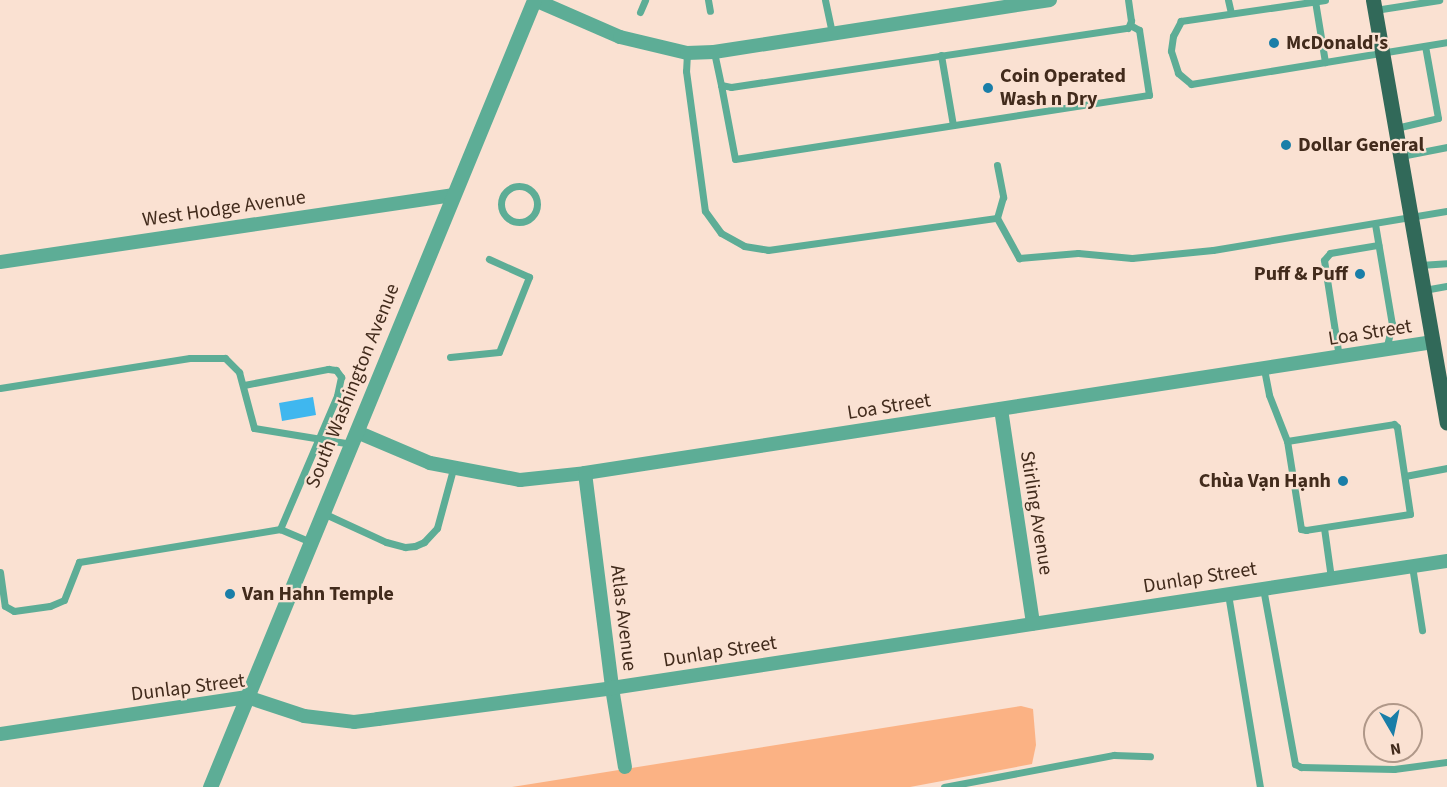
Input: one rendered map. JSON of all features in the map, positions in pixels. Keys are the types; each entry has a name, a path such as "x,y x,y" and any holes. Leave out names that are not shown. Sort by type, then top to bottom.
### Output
{"main road":[{"path":"1374,5 1447,423"}],"street":[{"path":"535,0 620,37 687,53 714,52 1050,0"},
{"name":"South Washington Avenue","path":"210,787 535,0"},
{"name":"West Hodge Avenue","path":"0,262 454,195"},
{"name":"Loa Street","path":"355,438 453,469 520,480 585,473 1433,342"},
{"name":"Stirling Avenue","path":"1001,409 1034,624"},
{"name":"Atlas Avenue","path":"585,473 612,688 625,767"},
{"name":"Dunlap Street","path":"0,734 247,697 304,716 354,722 612,688 1447,561"}],"lane":[{"path":"640,12 645,0"},
{"path":"708,0 710,11"},
{"path":"825,0 832,34"},
{"path":"1128,0 1130,25"},
{"path":"1228,0 1231,13"},
{"path":"1325,0 1181,21 1173,36 1171,51 1178,73 1191,84 1447,42"},
{"path":"1374,5 1439,0"},
{"path":"1315,1 1325,62"},
{"path":"721,85 731,87 1128,28 1130,25"},
{"path":"714,52 735,159 1149,95 1139,30 1130,25"},
{"path":"1396,128 1438,118 1425,46"},
{"path":"687,53 686,71 705,211 721,233 744,246 768,250 997,218"},
{"path":"941,55 953,125"},
{"path":"1401,156 1447,147"},
{"path":"997,165 1003,197 997,218 1019,258 1078,253 1132,258 1213,250 1447,211"},
{"path":"512,188 529,189 537,198 534,215 525,222 506,218 502,208 503,196 512,188"},
{"path":"1375,224 1392,324 1386,350"},
{"path":"1339,357 1324,260 1330,253 1378,246"},
{"path":"450,357 499,352 529,278 489,259"},
{"path":"1420,265 1447,262"},
{"path":"1424,290 1447,286"},
{"path":"0,388 190,358 225,358 239,372 254,428 317,438 355,438"},
{"path":"244,385 328,369 336,370 340,377 341,385 280,529"},
{"path":"1264,369 1269,395 1287,441 1299,524 1306,530 1324,528 1407,516 1411,510 1397,427 1394,424 1287,441"},
{"path":"1405,476 1447,468"},
{"path":"323,513 386,542 405,547 415,546 424,542 437,528 453,469"},
{"path":"1324,528 1331,578"},
{"path":"0,572 5,606 14,611 50,606 64,600 79,562 280,529 311,542"},
{"path":"1412,566 1422,630"},
{"path":"1263,588 1295,764 1313,768 1394,769 1447,762"},
{"path":"1228,593 1260,787"},
{"path":"944,787 1114,755 1150,756"}],"shaded area":[{"path":"1021,706 1033,709 1036,745 1032,764 910,787 512,787"}],"water":[{"path":"313,397 316,415 282,421 279,403"}],"place":[{"name":"McDonald's","path":"1274,43"},
{"name":"Coin Operated Wash n Dry","path":"988,88"},
{"name":"Dollar General","path":"1286,145"},
{"name":"Puff & Puff","path":"1360,274"},
{"name":"Chùa Vạn Hạnh","path":"1343,481"},
{"name":"Van Hahn Temple","path":"230,594"}]}
